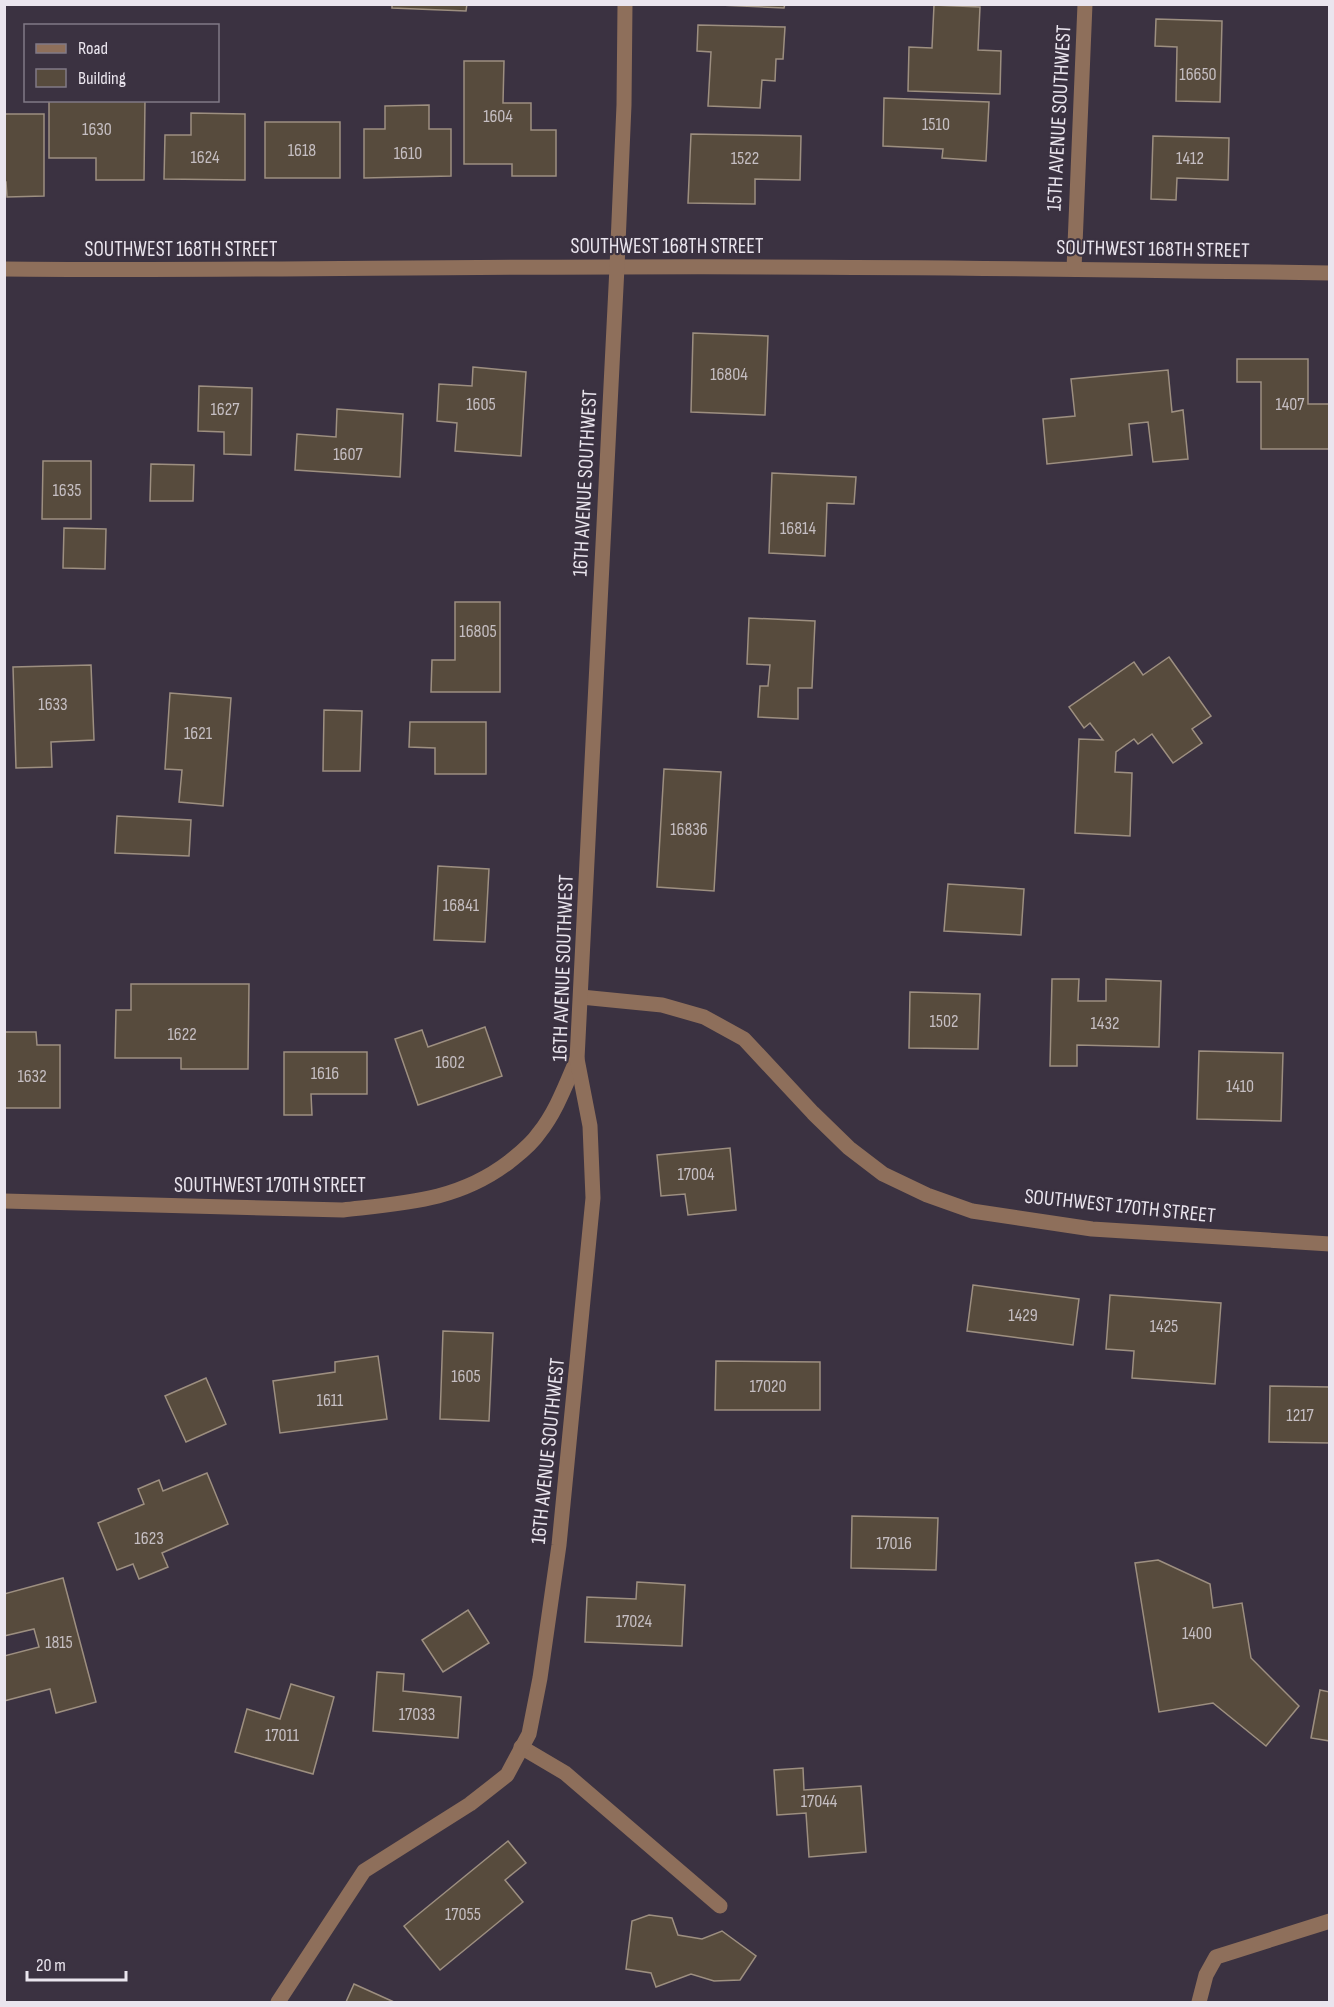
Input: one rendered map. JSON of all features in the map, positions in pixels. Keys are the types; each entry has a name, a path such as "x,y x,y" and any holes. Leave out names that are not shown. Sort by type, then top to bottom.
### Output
{"street":[{"name":"16TH AVENUE SOUTHWEST","path":"278,2002 364,1871 470,1804 507,1774 529,1734 540,1678 560,1545 593,1198 590,1126 577,1059 617,267 624,105 625,4"},
{"name":"15TH AVENUE SOUTHWEST","path":"1074,268 1085,4"},
{"name":"SOUTHWEST 168TH STREET","path":"4,269 153,271 617,267 1074,268 1329,273"},
{"name":"SOUTHWEST 170TH STREET","path":"581,997 662,1005 704,1017 734,1033 744,1039 849,1148 883,1174 927,1195 972,1211 1092,1229 1329,1244"},
{"name":"SOUTHWEST 170TH STREET","path":"4,1201 344,1210 443,1196 474,1184 528,1147 541,1131 553,1110 577,1059"},
{"path":"521,1748 565,1773 720,1906"},
{"path":"1201,1996 1206,1975 1216,1957 1329,1921"}],"building":[{"path":"392,4 467,4 466,11 392,8"},
{"path":"697,4 785,4 784,8"},
{"path":"934,5 980,7 978,50 1001,51 1000,94 908,91 909,47 932,48"},
{"path":"1156,19 1222,21 1220,102 1176,101 1177,47 1155,46"},
{"path":"698,25 785,27 783,59 776,59 775,81 762,80 760,108 708,106 711,52 697,51"},
{"path":"464,61 504,61 503,103 531,103 531,130 556,130 556,176 512,176 512,164 464,164"},
{"path":"884,98 989,102 986,161 942,158 943,149 883,146"},
{"path":"49,102 145,102 144,180 96,180 96,158 49,158"},
{"path":"429,105 429,129 451,129 451,176 364,178 364,129 385,129 385,106"},
{"path":"191,113 245,114 245,180 164,179 165,135 191,135"},
{"path":"4,114 44,114 44,196 7,197 6,182 4,182"},
{"path":"265,122 340,122 340,178 265,178"},
{"path":"691,134 801,136 800,180 755,179 755,204 688,203"},
{"path":"1153,136 1229,138 1228,180 1177,178 1176,200 1151,199"},
{"path":"693,333 768,336 765,415 691,412"},
{"path":"1237,359 1308,359 1308,404 1330,404 1330,449 1261,449 1261,382 1237,382"},
{"path":"473,367 526,372 521,456 455,451 457,423 437,421 439,384 472,386"},
{"path":"1168,370 1172,412 1183,410 1188,459 1153,462 1148,422 1129,424 1132,455 1047,464 1043,419 1075,416 1071,379"},
{"path":"199,386 252,388 251,455 224,454 224,432 198,431"},
{"path":"337,409 403,414 400,477 295,470 297,434 336,437"},
{"path":"43,461 91,461 91,519 42,519"},
{"path":"151,464 194,465 193,501 150,501"},
{"path":"772,473 856,477 854,504 827,503 825,556 769,553"},
{"path":"64,528 106,529 105,569 63,568"},
{"path":"455,602 500,602 500,692 431,692 432,660 455,660"},
{"path":"749,618 815,621 812,688 798,688 798,719 758,717 760,686 768,686 770,665 747,664"},
{"path":"1169,657 1211,716 1192,729 1202,743 1173,763 1152,734 1138,744 1134,739 1116,752 1115,772 1132,773 1130,836 1075,833 1079,739 1103,740 1090,723 1084,728 1069,707 1134,662 1143,675"},
{"path":"91,665 94,740 51,742 52,767 16,768 13,667"},
{"path":"170,693 231,698 223,806 179,802 182,770 165,769"},
{"path":"324,710 362,711 360,771 323,771"},
{"path":"410,722 486,722 486,774 435,774 435,748 409,747"},
{"path":"664,769 721,772 714,891 657,887"},
{"path":"117,816 191,820 189,856 115,853"},
{"path":"438,866 489,869 485,942 434,940"},
{"path":"948,884 1024,889 1021,935 944,931"},
{"path":"1052,979 1079,979 1078,1001 1106,1001 1106,979 1161,981 1159,1047 1077,1045 1077,1066 1050,1066"},
{"path":"131,984 249,984 248,1069 181,1069 181,1058 115,1058 116,1010 131,1010"},
{"path":"910,992 980,994 978,1049 909,1048"},
{"path":"485,1027 502,1076 418,1105 395,1039 422,1030 428,1047"},
{"path":"4,1032 36,1032 37,1045 60,1045 60,1108 4,1108"},
{"path":"1199,1051 1283,1053 1281,1121 1197,1119"},
{"path":"284,1052 367,1052 367,1094 311,1094 312,1115 284,1115"},
{"path":"730,1148 736,1210 688,1215 685,1194 661,1196 657,1155"},
{"path":"973,1285 1079,1299 1073,1345 967,1331"},
{"path":"1110,1295 1221,1303 1215,1384 1132,1378 1134,1351 1106,1349"},
{"path":"443,1331 493,1333 489,1421 440,1419"},
{"path":"378,1356 387,1419 280,1433 273,1381 335,1372 335,1362"},
{"path":"716,1361 820,1362 820,1410 715,1410"},
{"path":"206,1378 226,1424 186,1442 165,1396"},
{"path":"1270,1386 1330,1387 1330,1443 1269,1442"},
{"path":"207,1473 228,1524 162,1553 168,1567 139,1579 133,1564 117,1570 98,1523 144,1504 138,1489 159,1480 163,1491"},
{"path":"852,1516 938,1518 936,1570 851,1568"},
{"path":"1158,1560 1210,1584 1213,1608 1242,1603 1251,1658 1299,1706 1266,1746 1213,1703 1159,1712 1135,1563"},
{"path":"63,1578 96,1702 56,1713 50,1689 4,1701 4,1656 39,1647 34,1629 4,1636 4,1594"},
{"path":"637,1582 685,1585 682,1646 585,1642 587,1597 636,1599"},
{"path":"468,1610 489,1643 443,1672 422,1640"},
{"path":"377,1672 404,1674 403,1691 461,1697 458,1738 373,1731"},
{"path":"291,1684 334,1697 313,1774 235,1752 247,1709 280,1719"},
{"path":"1320,1690 1330,1692 1330,1741 1311,1738"},
{"path":"803,1768 804,1790 861,1786 866,1852 809,1857 806,1813 777,1815 774,1770"},
{"path":"508,1841 526,1863 505,1880 523,1902 440,1970 404,1926"},
{"path":"649,1915 672,1918 678,1935 702,1939 722,1931 756,1956 740,1980 714,1981 691,1974 656,1987 651,1973 626,1969 632,1921"},
{"path":"354,1984 394,2002 346,2002"}]}
